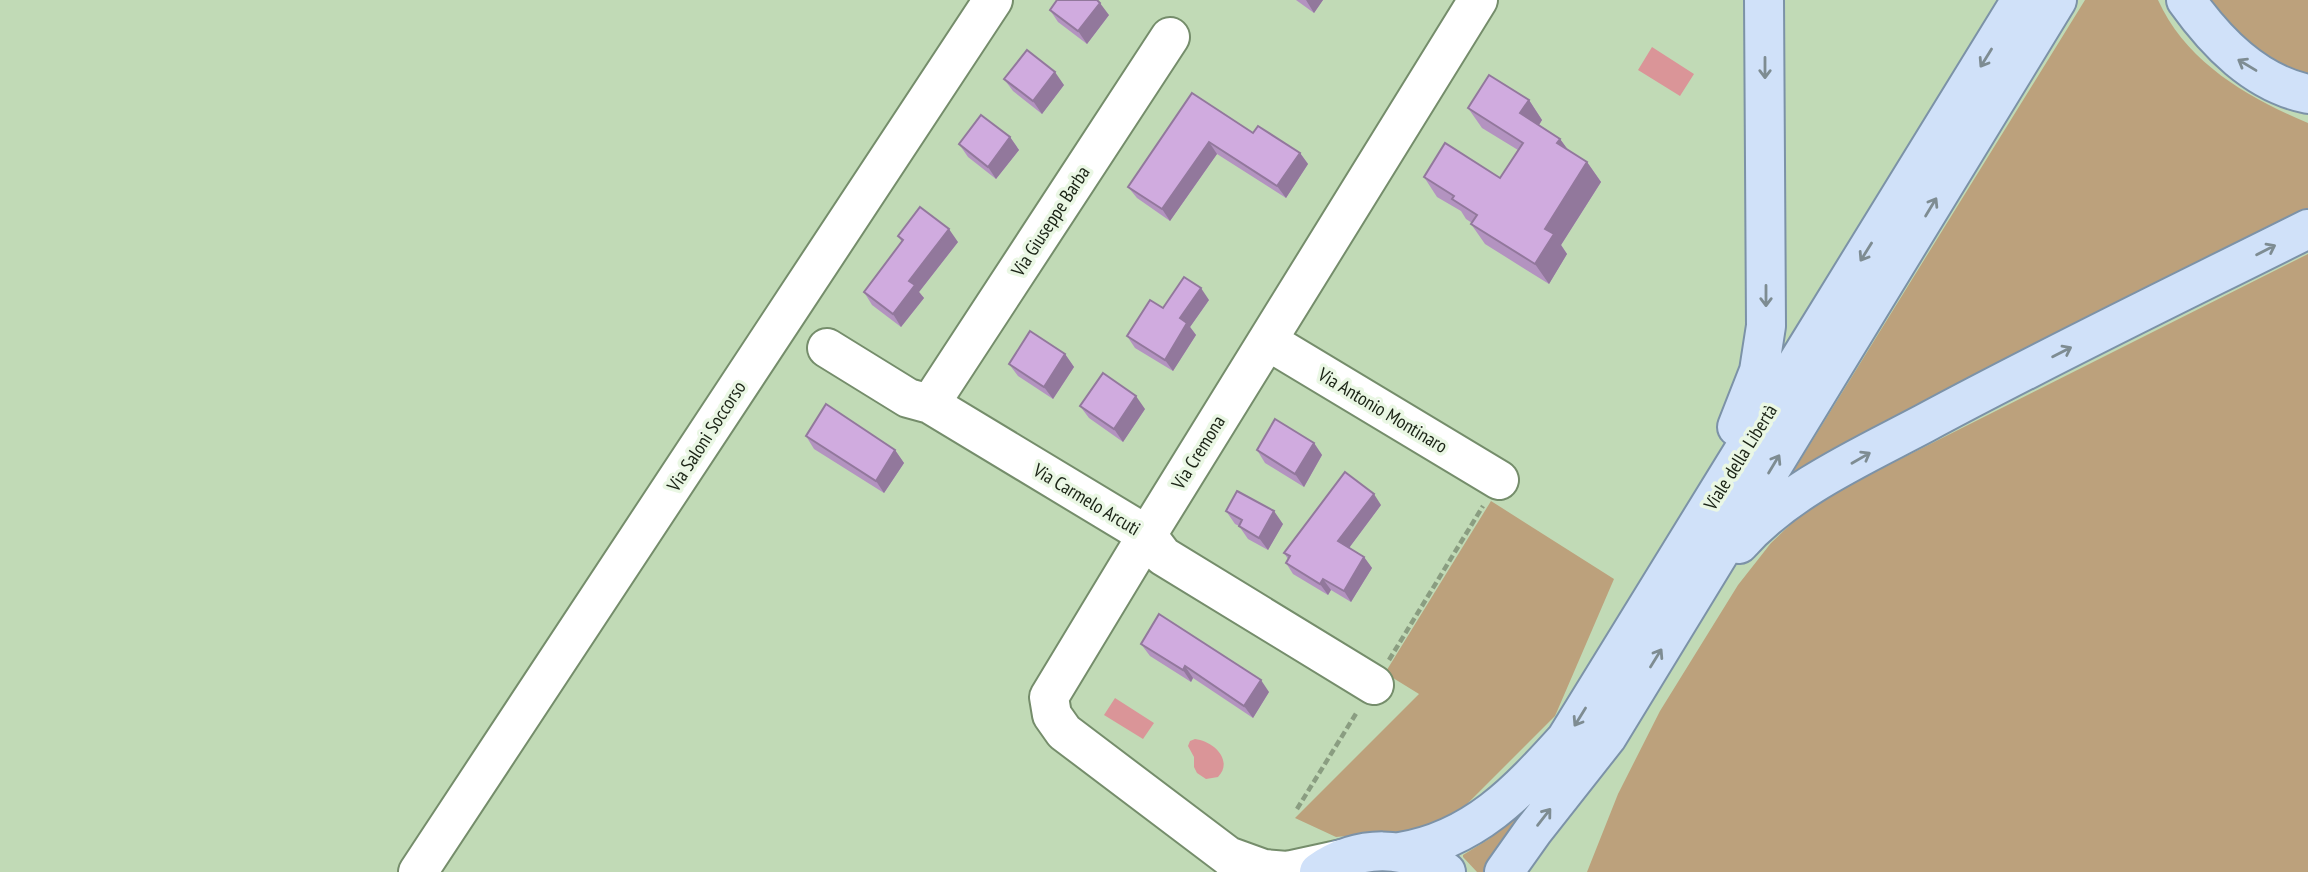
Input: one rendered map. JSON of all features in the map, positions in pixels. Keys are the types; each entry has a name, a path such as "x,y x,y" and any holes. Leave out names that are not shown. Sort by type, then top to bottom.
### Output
{"main road":[{"path":"1605,677 1741,418 1759,371 1766,326 1764,0"},
{"name":"Viale della Libertà","path":"1400,852 1445,841 1478,822 1509,798 1566,739 2021,0"},
{"name":"Viale della Libertà","path":"1504,872 1607,737 2057,0"},
{"path":"2186,0 2205,27 2231,55 2291,90 2308,94"},
{"path":"1683,614 1716,569 1751,530 1796,495 1988,389 2308,229"},
{"name":"Viale della Libertà","path":"1330,865 1363,852 1381,850 1418,857 1446,872"}],"street":[{"name":"Via Saloni Soccorso","path":"418,872 993,0"},
{"name":"Via Cremona","path":"1330,865 1287,871 1237,864 1064,732 1052,715 1049,697 1478,0"},
{"name":"Via Giuseppe Barba","path":"930,404 1170,37"},
{"name":"Via Antonio Montinaro","path":"1268,341 1499,480"},
{"name":"Via Carmelo Arcuti","path":"827,348 908,398 930,404 1146,536 1164,555 1374,685"}],"path":[{"path":"1297,810 1499,480"}],"shaded area":[{"path":"2085,0 2158,0 2170,22 2202,60 2263,102 2308,123 2308,211 1778,496"},
{"path":"2203,0 2308,0 2308,74 2280,63 2250,45"},
{"path":"1652,47 1694,74 1680,96 1638,70"},
{"path":"2308,254 2308,872 1587,872 1618,794 1660,711 1738,585 1771,543 1813,503"},
{"path":"1491,501 1614,579 1555,716 1440,831 1336,837 1295,818 1419,694 1385,673"},
{"path":"1115,698 1154,723 1143,739 1104,715"},
{"path":"1195,739 1208,743 1219,752 1224,764 1218,777 1206,779 1197,773 1194,757 1188,746 1190,741"},
{"path":"1536,796 1489,872 1477,872 1463,855 1489,839"}],"building":[{"path":"1057,0 1097,0 1100,3 1078,31 1050,10"},
{"path":"1027,50 1055,72 1033,101 1004,79"},
{"path":"1489,75 1529,100 1520,113 1560,139 1557,143 1587,162 1545,229 1554,234 1535,264 1471,224 1477,215 1424,177 1445,143 1500,178 1523,143 1468,108"},
{"path":"1192,93 1253,133 1258,126 1300,153 1277,186 1209,142 1162,209 1128,187"},
{"path":"981,115 1010,137 988,167 959,144"},
{"path":"920,207 949,229 909,281 915,285 893,314 864,292 903,240 898,236"},
{"path":"1184,277 1201,288 1180,318 1187,323 1165,360 1127,336 1150,300 1163,308"},
{"path":"1030,331 1065,354 1044,387 1009,364"},
{"path":"1103,373 1136,396 1114,429 1080,406"},
{"path":"826,404 895,450 876,481 806,436"},
{"path":"1275,419 1314,443 1295,474 1257,450"},
{"path":"1345,472 1374,494 1338,541 1364,557 1344,591 1323,579 1320,584 1286,563 1290,556 1284,553"},
{"path":"1237,491 1274,511 1259,538 1239,526 1242,520 1226,511"},
{"path":"1159,614 1261,680 1244,706 1185,666 1183,670 1141,644"}]}
